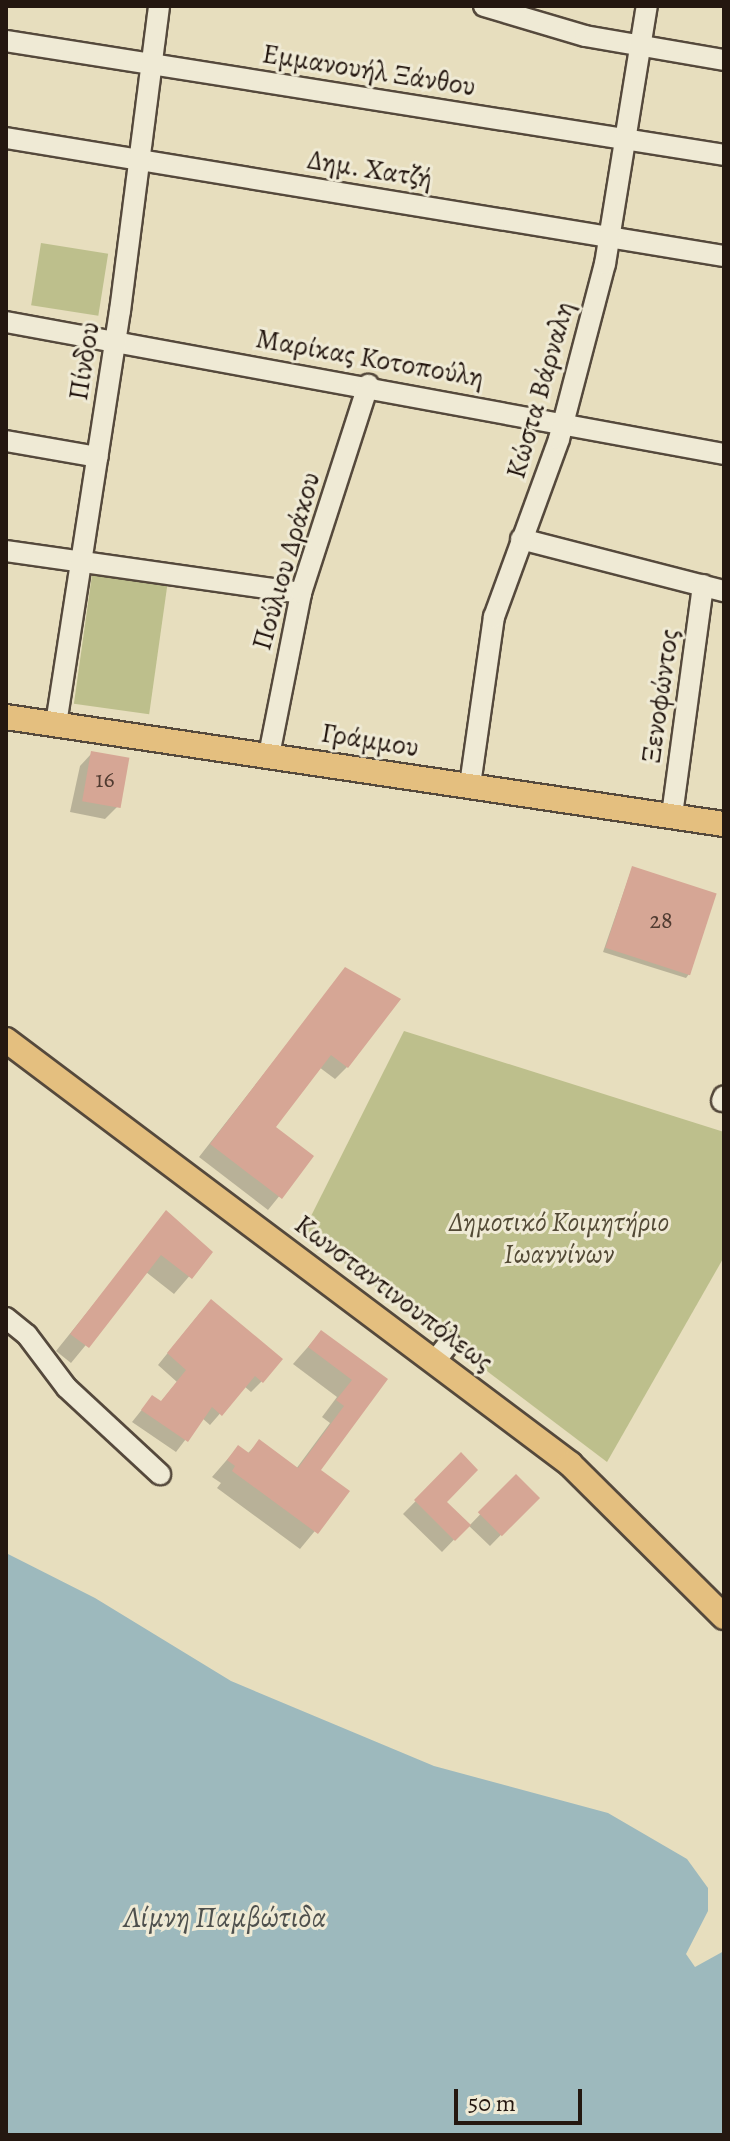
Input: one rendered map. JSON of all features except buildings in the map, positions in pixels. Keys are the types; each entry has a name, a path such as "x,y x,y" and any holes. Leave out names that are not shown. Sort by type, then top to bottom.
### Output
{"main road":[{"name":"Γράμμου","path":"6,717 724,824"},
{"name":"Κωνσταντινουπόλεως","path":"6,1040 442,1352 598,1488 724,1617"}],"street":[{"name":"Πίνδου","path":"56,724 116,341 159,6"},
{"path":"484,6 571,33 724,60"},
{"name":"Κώστα Βάρναλη","path":"470,785 490,633 564,423 611,237 647,6"},
{"name":"Εμμανουήλ Ξάνθου","path":"6,41 724,155"},
{"name":"Δημ. Χατζή","path":"6,138 724,256"},
{"name":"Μαρίκας Κοτοπούλη","path":"6,322 368,385 724,454"},
{"name":"Πούλιου Δράκου","path":"269,755 301,593 368,385"},
{"path":"6,441 98,457"},
{"path":"521,539 724,591"},
{"path":"6,551 301,593"},
{"name":"Ξενοφώντος","path":"672,815 703,585"},
{"path":"6,1318 27,1335 67,1388 160,1474"}],"green space":[{"path":"41,243 108,254 98,316 31,305"},
{"path":"92,575 167,586 149,714 74,704"},
{"name":"Δημοτικό Κοιμητήριο Ιωαννίνων","path":"404,1031 724,1132 724,1257 607,1462 303,1232"}],"water":[{"name":"Λίμνη Παμβώτιδα","path":"6,1553 95,1598 231,1681 434,1766 608,1813 687,1859 708,1888 708,1911 686,1954 695,1967 724,1951 724,2135 6,2135"}]}
